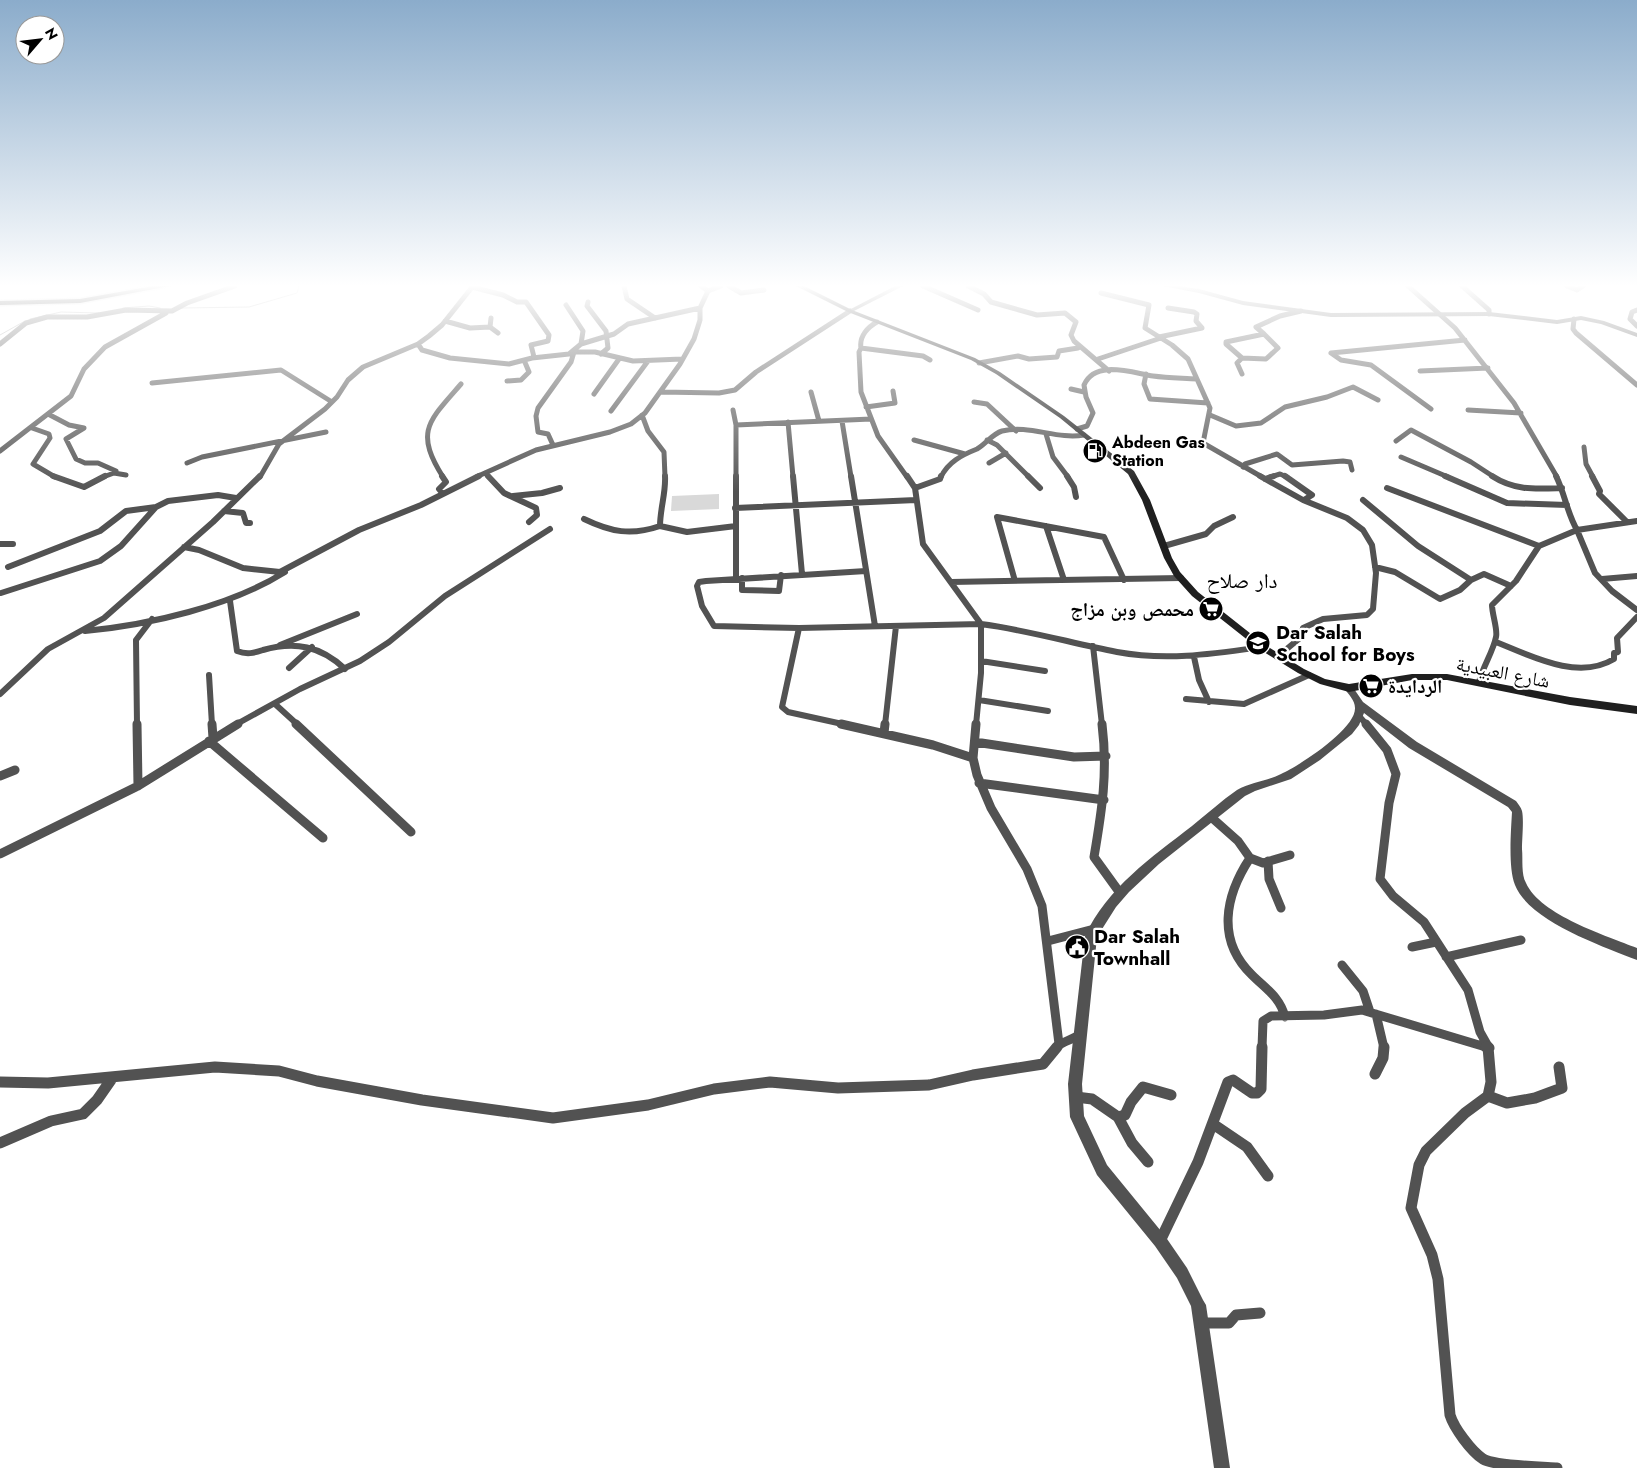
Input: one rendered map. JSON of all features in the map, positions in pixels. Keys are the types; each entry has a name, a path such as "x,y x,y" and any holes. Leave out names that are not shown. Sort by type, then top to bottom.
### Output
{"main road":[{"name":"شارع العبيدية","path":"958,355 979,363 1038,400 1126,468 1136,480 1164,546 1181,578 1195,594 1262,647 1309,675 1336,686 1349,688 1427,676 1479,682 1570,701 1637,710"}],"street":[{"path":"0,452 71,396 84,369 98,355"},
{"path":"0,694 48,649 104,618 184,548 260,477 273,451 284,439 332,402 348,380 363,367 393,355"},
{"path":"438,355 450,358 509,364 557,355"},
{"path":"554,445 548,434 538,432 536,416 538,408 571,362 573,355"},
{"path":"603,355 619,359 648,361 682,359"},
{"path":"80,631 111,629 230,601 270,582 289,568 359,530 443,494 485,473 554,445 623,428 642,415 661,392 685,355"},
{"path":"661,392 719,393 735,390 756,372 783,355"},
{"path":"859,355 861,392 870,419 894,463 915,488 923,544 934,562 981,624 979,700 973,758 979,783 994,815 1035,886 1043,907 1059,1044"},
{"path":"911,355 923,356 930,360"},
{"path":"979,363 1018,356 1029,359 1053,358 1057,357 1058,355"},
{"path":"1090,355 1098,359 1109,371"},
{"path":"1098,359 1111,355"},
{"path":"1182,355 1188,359 1208,403 1210,415 1203,443 1304,500 1338,514 1364,532 1373,550 1375,567 1373,609 1368,614 1323,619 1313,623 1303,628 1300,638 1276,656"},
{"path":"1239,355 1242,358 1258,360 1272,355"},
{"path":"1333,355 1347,364 1362,362 1371,365 1431,409"},
{"path":"1476,355 1520,413 1542,449 1562,488 1570,517 1585,542 1591,567 1637,610"},
{"path":"1601,355 1637,385"},
{"path":"1242,358 1237,363 1242,374"},
{"path":"594,394 619,359"},
{"path":"507,381 521,380 529,372 529,368 524,360"},
{"path":"611,411 648,361"},
{"path":"1420,371 1488,368"},
{"path":"152,383 281,370 289,373 332,402"},
{"path":"1076,429 1087,426 1093,413 1084,392 1085,382 1092,375 1126,370 1198,379"},
{"path":"1146,374 1144,384 1150,399 1208,403"},
{"path":"443,494 439,489 446,482 427,453 425,438 432,421 461,384"},
{"path":"1210,415 1236,426 1261,423 1273,417 1285,407 1327,397 1353,387 1378,400"},
{"path":"1071,388 1084,392"},
{"path":"866,407 895,403 893,391"},
{"path":"811,392 819,421"},
{"path":"974,402 988,404 1016,431"},
{"path":"733,410 736,425 735,508 739,578 742,590 779,591 781,575"},
{"path":"1468,410 1520,413"},
{"path":"48,414 70,425 84,428 66,439 76,459 85,463 98,463 126,475"},
{"path":"642,415 648,431 664,452 666,489 660,510 660,526"},
{"path":"736,425 743,423 870,419"},
{"path":"842,421 875,626"},
{"path":"788,422 802,574"},
{"path":"32,428 48,434 50,438 33,464 54,477 84,487 116,471"},
{"path":"1396,441 1411,430 1471,462 1504,484 1522,489 1562,488"},
{"path":"915,488 940,479 945,468 965,454 982,447 987,440 1000,432 1016,431 1072,438 1084,436"},
{"path":"187,463 202,457 326,432"},
{"path":"1046,434 1050,442 1050,452 1075,486 1076,497"},
{"path":"914,440 965,454"},
{"path":"987,440 997,445 1006,453 1040,488"},
{"path":"1584,447 1586,464 1600,491 1599,494 1627,522"},
{"path":"989,463 1006,453"},
{"path":"1243,467 1245,464 1276,454 1292,465 1343,461 1350,462 1352,470"},
{"path":"1400,457 1507,503 1567,505"},
{"path":"485,473 504,493 538,511 529,522"},
{"path":"1265,479 1280,474 1291,478 1312,494 1304,500"},
{"path":"511,496 542,493 560,488"},
{"path":"1387,488 1539,546"},
{"path":"8,567 100,531 126,511 156,507 177,498 218,495 236,498"},
{"path":"735,508 916,500"},
{"path":"1363,500 1388,518 1418,546 1470,580"},
{"path":"1,593 100,560 121,546 156,507"},
{"path":"224,511 243,513 246,523 250,523"},
{"path":"1015,581 997,517 1104,536 1124,580"},
{"path":"1164,546 1206,534 1214,526 1232,517"},
{"path":"584,518 610,532 639,533 660,526 669,530 689,531 736,526"},
{"path":"1479,682 1482,669 1496,642 1497,635 1492,617 1492,605 1511,586 1539,546 1577,530 1637,521"},
{"path":"1046,526 1064,580"},
{"path":"0,854 138,786 211,740 300,689 345,669 375,652 445,596 550,529"},
{"path":"0,544 12,544"},
{"path":"184,548 199,550 242,568 274,572 289,568"},
{"path":"1375,567 1395,572 1440,599 1452,595 1470,580 1484,574 1511,586"},
{"path":"866,571 739,578 699,582 697,586 702,606 714,626 799,628 981,624 1141,654 1194,657 1262,647"},
{"path":"1602,579 1637,576"},
{"path":"951,582 1181,578"},
{"path":"230,601 237,651 248,654 278,647 357,614"},
{"path":"1496,642 1560,666 1582,669 1604,665 1614,659 1614,654 1618,652 1617,638 1637,617"},
{"path":"104,618 103,623 111,629"},
{"path":"138,786 136,640 152,619"},
{"path":"884,734 896,626"},
{"path":"799,628 782,707 788,712 933,745 973,758"},
{"path":"1094,646 1106,756 1104,800 1094,857 1120,893"},
{"path":"278,647 316,647 335,658 345,669"},
{"path":"289,668 312,647"},
{"path":"1194,657 1199,680 1209,702"},
{"path":"981,661 1045,671"},
{"path":"209,675 211,740 323,838"},
{"path":"1186,699 1244,704 1309,675"},
{"path":"1349,688 1360,711 1387,750 1396,774 1389,803 1380,879 1393,896 1424,922 1468,990 1480,1032 1488,1048 1491,1082 1488,1096 1465,1113 1426,1151 1419,1164 1411,1208 1432,1255 1438,1279 1445,1339 1450,1415 1454,1428 1483,1459 1507,1464 1557,1468"},
{"path":"979,700 1048,711"},
{"path":"275,704 411,832"},
{"path":"1222,1468 1198,1305 1182,1273 1160,1241 1102,1170 1077,1117 1079,1035 1091,936 1100,917 1120,893 1242,792 1287,777 1309,763 1351,728 1360,711"},
{"path":"1360,711 1512,804 1517,811 1520,883 1529,899 1547,915 1637,954"},
{"path":"975,742 1074,756 1106,756"},
{"path":"0,776 15,770"},
{"path":"979,783 1104,800"},
{"path":"1211,817 1238,841 1250,858 1263,863 1290,855"},
{"path":"1250,858 1231,894 1227,933 1244,967 1270,989 1283,1006 1285,1017"},
{"path":"1268,861 1270,878 1280,908"},
{"path":"1048,941 1094,929"},
{"path":"1446,957 1520,940"},
{"path":"1412,947 1436,942"},
{"path":"1342,965 1363,991 1385,1044 1384,1060 1375,1074"},
{"path":"1160,1241 1198,1162 1228,1082 1233,1080 1252,1093 1257,1092 1261,1088 1263,1021 1271,1016 1324,1015 1362,1010 1488,1048"},
{"path":"0,1082 48,1083 215,1066 279,1071 317,1081 422,1100 553,1118 648,1105 714,1089 770,1082 838,1088 929,1085 973,1075 1043,1064 1059,1044 1068,1042 1079,1035"},
{"path":"1488,1096 1507,1103 1535,1098 1562,1088 1559,1067"},
{"path":"0,1143 50,1121 84,1114 97,1100 113,1076"},
{"path":"1118,1117 1125,1115 1131,1102 1143,1087 1171,1095"},
{"path":"1076,1098 1092,1099 1118,1117 1132,1144 1148,1162"},
{"path":"1213,1124 1247,1148 1259,1161 1268,1176"},
{"path":"1201,1323 1229,1323 1236,1315 1260,1313"}],"shaded area":[{"path":"719,494 719,509 671,511 672,496"}],"place":[{"name":"Abdeen Gas Station","path":"1095,451"},
{"name":"محمص وبن مزاج","path":"1211,609"},
{"name":"Dar Salah School for Boys","path":"1258,643"},
{"name":"الردايدة","path":"1371,686"},
{"name":"Dar Salah Townhall","path":"1077,947"}],"district":[{"name":"دار صلاح","path":"1242,581"}]}
